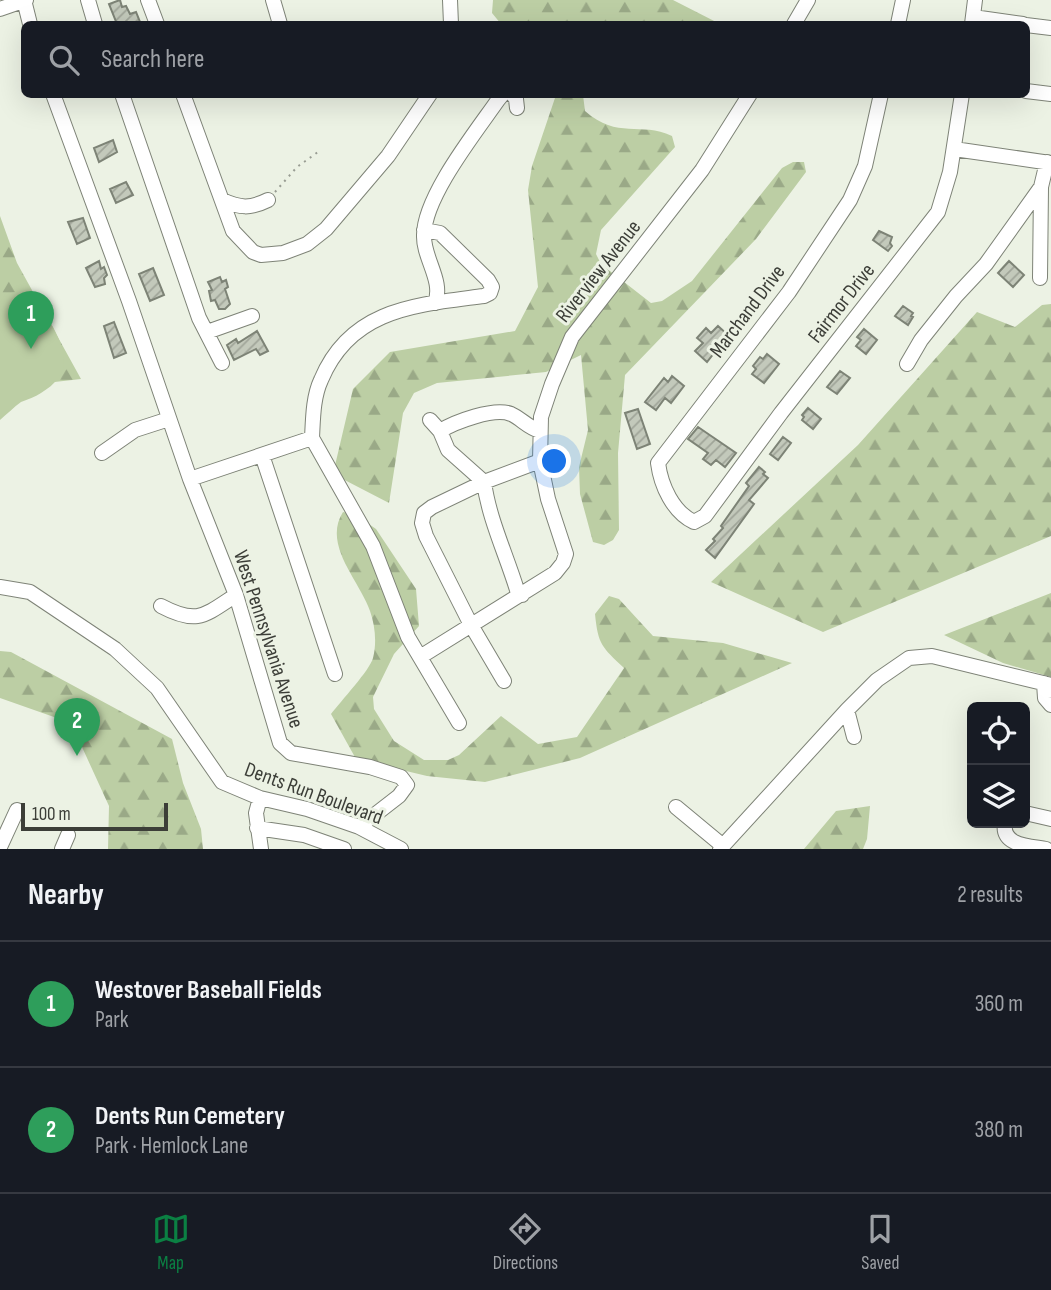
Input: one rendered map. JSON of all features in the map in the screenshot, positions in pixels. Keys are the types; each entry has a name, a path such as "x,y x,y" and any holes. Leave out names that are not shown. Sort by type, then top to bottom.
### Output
{"street":[{"path":"0,9 25,0 29,21"},
{"path":"88,0 94,21"},
{"path":"148,0 156,21"},
{"path":"272,0 279,21"},
{"path":"450,0 451,21"},
{"path":"796,21 808,0"},
{"path":"899,21 904,0"},
{"path":"972,21 975,0"},
{"path":"1030,26 1051,28"},
{"path":"1030,91 1051,94"},
{"name":"West Pennsylvania Avenue","path":"54,98 129,301 190,479 236,595 280,743 291,753 370,767 401,777 407,785 400,796 359,827"},
{"path":"123,98 200,318 222,363"},
{"path":"184,98 233,231 248,248 261,255 283,253 307,244 326,229 388,156 427,98"},
{"path":"435,303 437,285 425,251 425,218 447,176 500,98"},
{"name":"Riverview Avenue","path":"522,594 555,573 566,554 548,499 540,461 540,430 541,417 552,384 572,337 702,170 747,98"},
{"name":"Marchand Drive","path":"705,516 694,522 684,517 660,480 658,463 789,292 850,200 865,166 880,98"},
{"name":"Fairmor Drive","path":"705,516 781,413 938,212 954,149 961,98"},
{"path":"954,149 1049,162 1041,187 1040,278"},
{"path":"907,364 921,340 986,264 1041,187"},
{"path":"222,200 239,207 254,207 268,200"},
{"path":"424,230 440,233 488,280 492,287 490,293 389,312 373,320 346,342 320,380 312,438 373,546 408,637 459,723"},
{"path":"206,332 252,316"},
{"path":"420,657 522,594 517,590 486,499 484,482 448,450 435,425 452,424 505,412 514,415 526,427 540,430"},
{"path":"102,453 135,430 169,419"},
{"path":"190,479 312,438"},
{"path":"262,455 335,674"},
{"path":"504,681 471,625 422,523 424,513 432,507 484,482 540,461"},
{"name":"Dents Run Boulevard","path":"0,587 30,592 115,649 157,688 222,782 260,798 307,809 359,827 401,849"},
{"path":"161,606 181,617 193,617 206,614 236,595"},
{"path":"676,807 722,848 847,710 877,680 909,658 932,656 1047,684 1045,698 1051,705"},
{"path":"847,710 854,737"},
{"path":"260,798 256,813 261,849"},
{"path":"0,848 17,810"},
{"path":"1030,814 1051,819"},
{"path":"257,828 304,835 344,849"},
{"path":"1004,828 1007,837 1015,843 1046,849"}],"path":[{"path":"268,200 297,167 318,152"}],"green space":[{"path":"493,0 673,0 714,21 499,21 492,13"},
{"path":"555,98 583,98 585,111 608,125 650,130 672,136 675,147 601,230 596,254 601,264 651,303 662,301 692,281 782,168 793,162 804,162 806,172 756,239 625,375 618,453 619,530 613,540 604,545 593,542 580,494 579,467 588,430 581,355 546,372 437,383 414,393 403,413 389,503 333,474 353,389 390,352 515,331 538,287 528,190 532,166"},
{"path":"0,216 17,263 81,379 28,385 0,380"},
{"path":"19,292 35,302 47,316 62,347 64,364 58,379 51,386 21,402 0,420 0,299 10,293"},
{"path":"1051,304 1051,536 823,632 711,582 858,445 977,312 1015,327 1042,305"},
{"path":"343,512 356,515 376,529 416,589 419,626 394,654 373,697 374,709 394,741 424,760 448,760 459,755 501,716 538,744 577,737 624,668 606,650 598,633 595,614 609,596 619,599 653,636 723,643 792,663 580,758 485,782 427,776 356,759 331,714 371,663 375,634 365,599 340,550 338,524"},
{"path":"1051,593 1051,677 1003,663 944,635"},
{"path":"0,651 11,652 172,739 183,783 201,829 203,849 108,849 109,806 71,723 0,698"},
{"path":"870,806 867,839 863,849 804,849 836,811"}],"building":[{"path":"120,0 122,7 126,6 130,14 136,12 140,21 116,21 109,4"},
{"path":"113,140 117,152 99,162 94,148"},
{"path":"126,182 133,195 116,203 110,189"},
{"path":"83,218 90,238 77,244 68,222"},
{"path":"879,231 892,237 892,246 888,251 873,240"},
{"path":"99,261 101,269 104,267 107,275 104,278 105,284 95,287 86,268"},
{"path":"1009,261 1024,275 1013,287 998,273"},
{"path":"153,268 164,295 150,301 139,274"},
{"path":"220,277 222,282 226,280 228,287 225,289 230,304 225,309 219,309 215,300 211,301 209,291 212,290 208,282"},
{"path":"903,306 913,313 908,325 895,316"},
{"path":"114,322 126,353 114,358 104,326"},
{"path":"718,326 728,335 707,362 695,351 703,343 697,338 706,328 711,333"},
{"path":"864,329 877,340 866,354 856,346 861,340 857,337"},
{"path":"257,331 268,351 260,355 256,349 234,360 227,345 236,339 238,343"},
{"path":"767,354 779,364 764,383 752,374 756,369 753,366 760,357 763,359"},
{"path":"840,371 850,378 837,394 827,387"},
{"path":"672,376 684,386 671,403 665,398 656,410 645,402 664,378 668,382"},
{"path":"808,408 821,419 813,429 802,420 802,415"},
{"path":"638,409 650,444 637,449 625,413"},
{"path":"698,427 736,453 725,467 716,460 711,465 703,459 708,453 688,439"},
{"path":"783,437 791,443 778,460 770,454"},
{"path":"759,467 768,478 749,500 754,504 715,558 706,550 715,541 713,539 723,528 721,526 749,486 746,483"}],"place":[{"name":"Westover Baseball Fields","path":"31,349"},
{"name":"Dents Run Cemetery","path":"77,756"}]}
